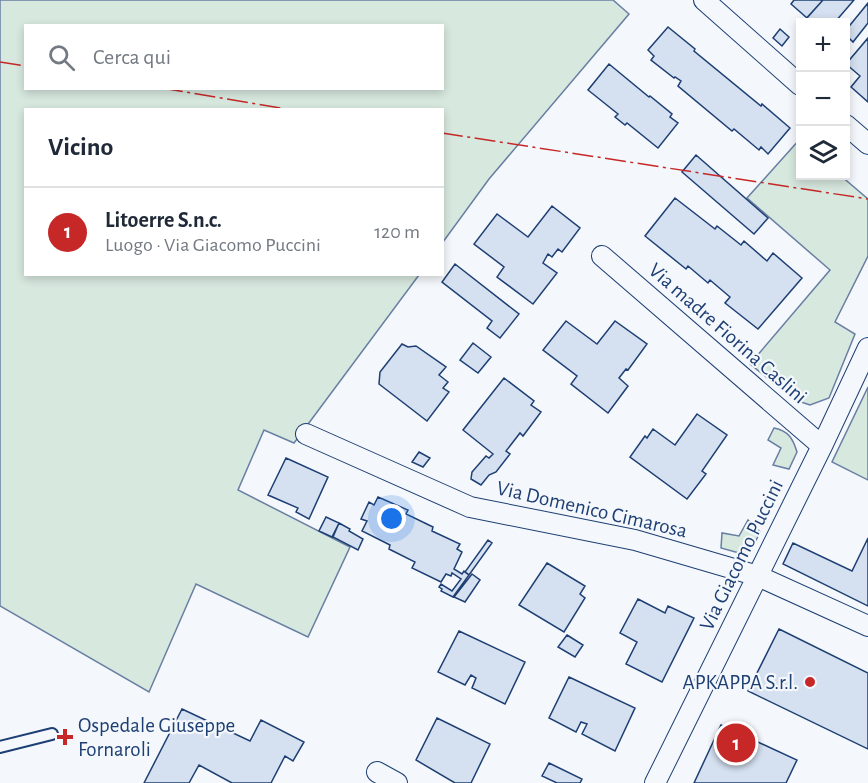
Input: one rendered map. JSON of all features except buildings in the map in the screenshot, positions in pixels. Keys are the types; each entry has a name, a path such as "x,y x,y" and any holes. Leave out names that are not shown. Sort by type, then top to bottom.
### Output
{"street":[{"path":"704,0 796,81"},
{"path":"847,126 868,144"},
{"name":"Via madre Fiorina Caslini","path":"603,256 822,446"},
{"name":"Via Giacomo Puccini","path":"655,783 868,348"},
{"name":"Via Domenico Cimarosa","path":"306,434 470,507 635,540 758,576 868,626"},
{"path":"377,772 398,783"}],"lane":[{"path":"0,747 52,734"}],"shaded area":[{"path":"0,0 613,0 629,14 489,179 444,241 444,108 24,108 24,276 418,276 294,443 264,430 238,490 350,547 308,637 196,584 149,692 0,606"},
{"path":"796,143 796,180 846,180 868,199 868,256 835,322 855,334 829,398 810,405 795,400 750,364 830,270 747,198"},
{"path":"868,387 868,480 832,462"},
{"path":"774,428 787,433 797,452 789,469 773,465 781,448 768,440"},
{"path":"748,520 760,532 753,547 739,553 721,548 722,533 739,536"}],"power":[{"path":"0,62 24,66"},
{"path":"174,90 280,108"},
{"path":"444,133 868,199"}],"place":[{"name":"APKAPPA S.r.l.","path":"810,682"},
{"name":"Ospedale Giuseppe Fornaroli","path":"65,737"},
{"name":"Litoerre S.n.c.","path":"736,743"}]}
